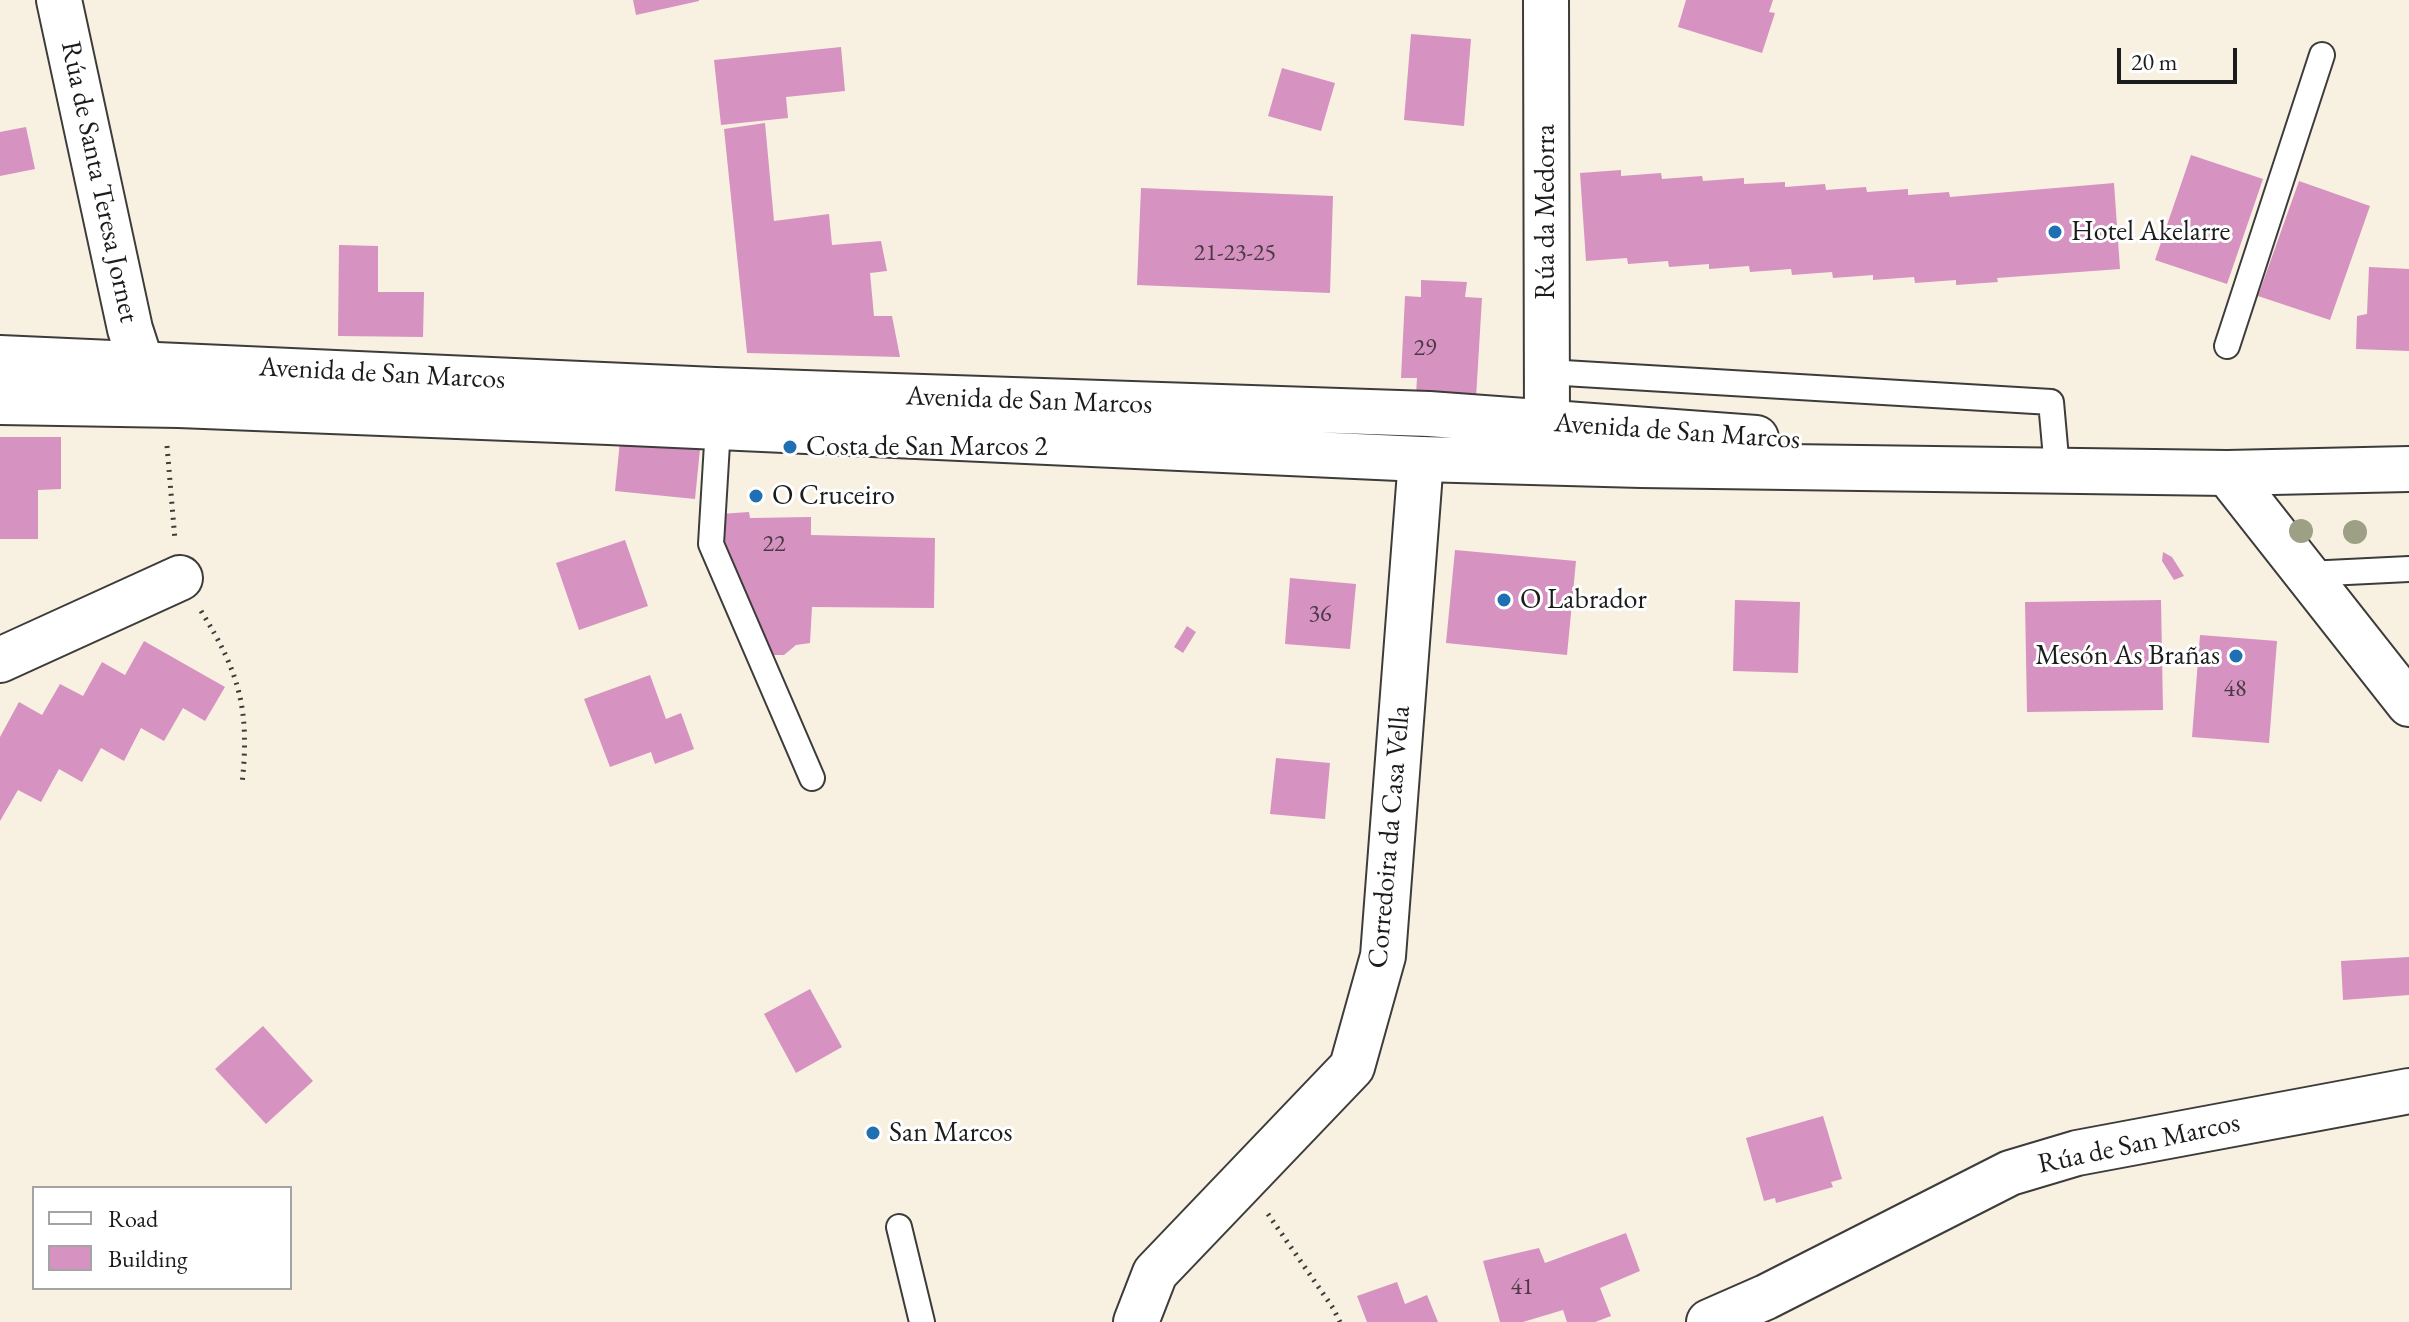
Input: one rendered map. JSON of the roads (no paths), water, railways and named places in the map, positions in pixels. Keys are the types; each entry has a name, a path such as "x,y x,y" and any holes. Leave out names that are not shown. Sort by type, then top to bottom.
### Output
{"main road":[{"name":"Rúa de Santa Teresa Jornet","path":"59,0 130,329 141,363"},
{"name":"Rúa da Medorra","path":"1546,0 1547,424"},
{"name":"Avenida de San Marcos","path":"0,358 715,390 1429,414 1919,449 2057,469"},
{"path":"0,379 102,382 141,363 171,384 443,396 575,420"},
{"name":"Avenida de San Marcos","path":"0,402 575,420 1421,459 2227,473 2409,469"},
{"path":"1421,459 1471,441 1515,441 1547,424 1566,445 1608,445 1641,465"},
{"name":"Corredoira da Casa Vella","path":"1136,1322 1155,1273 1352,1067 1383,956 1421,459"},
{"path":"2227,473 2409,704"},
{"path":"0,660 180,578"},
{"name":"Rúa de San Marcos","path":"1709,1322 1766,1297 2010,1173 2043,1162 2409,1091"}],"lane":[{"path":"2227,346 2322,55"},
{"name":"Avenida de San Marcos","path":"1547,372 2051,402 2057,469"},
{"path":"718,427 711,544 812,778"},
{"path":"2307,574 2409,569"},
{"path":"899,1227 922,1322"}],"place":[{"name":"Hotel Akelarre","path":"2055,232"},
{"name":"Costa de San Marcos 2","path":"790,447"},
{"name":"O Cruceiro","path":"756,496"},
{"name":"O Labrador","path":"1504,600"},
{"name":"Mesón As Brañas","path":"2236,656"},
{"name":"San Marcos","path":"873,1133"}]}
